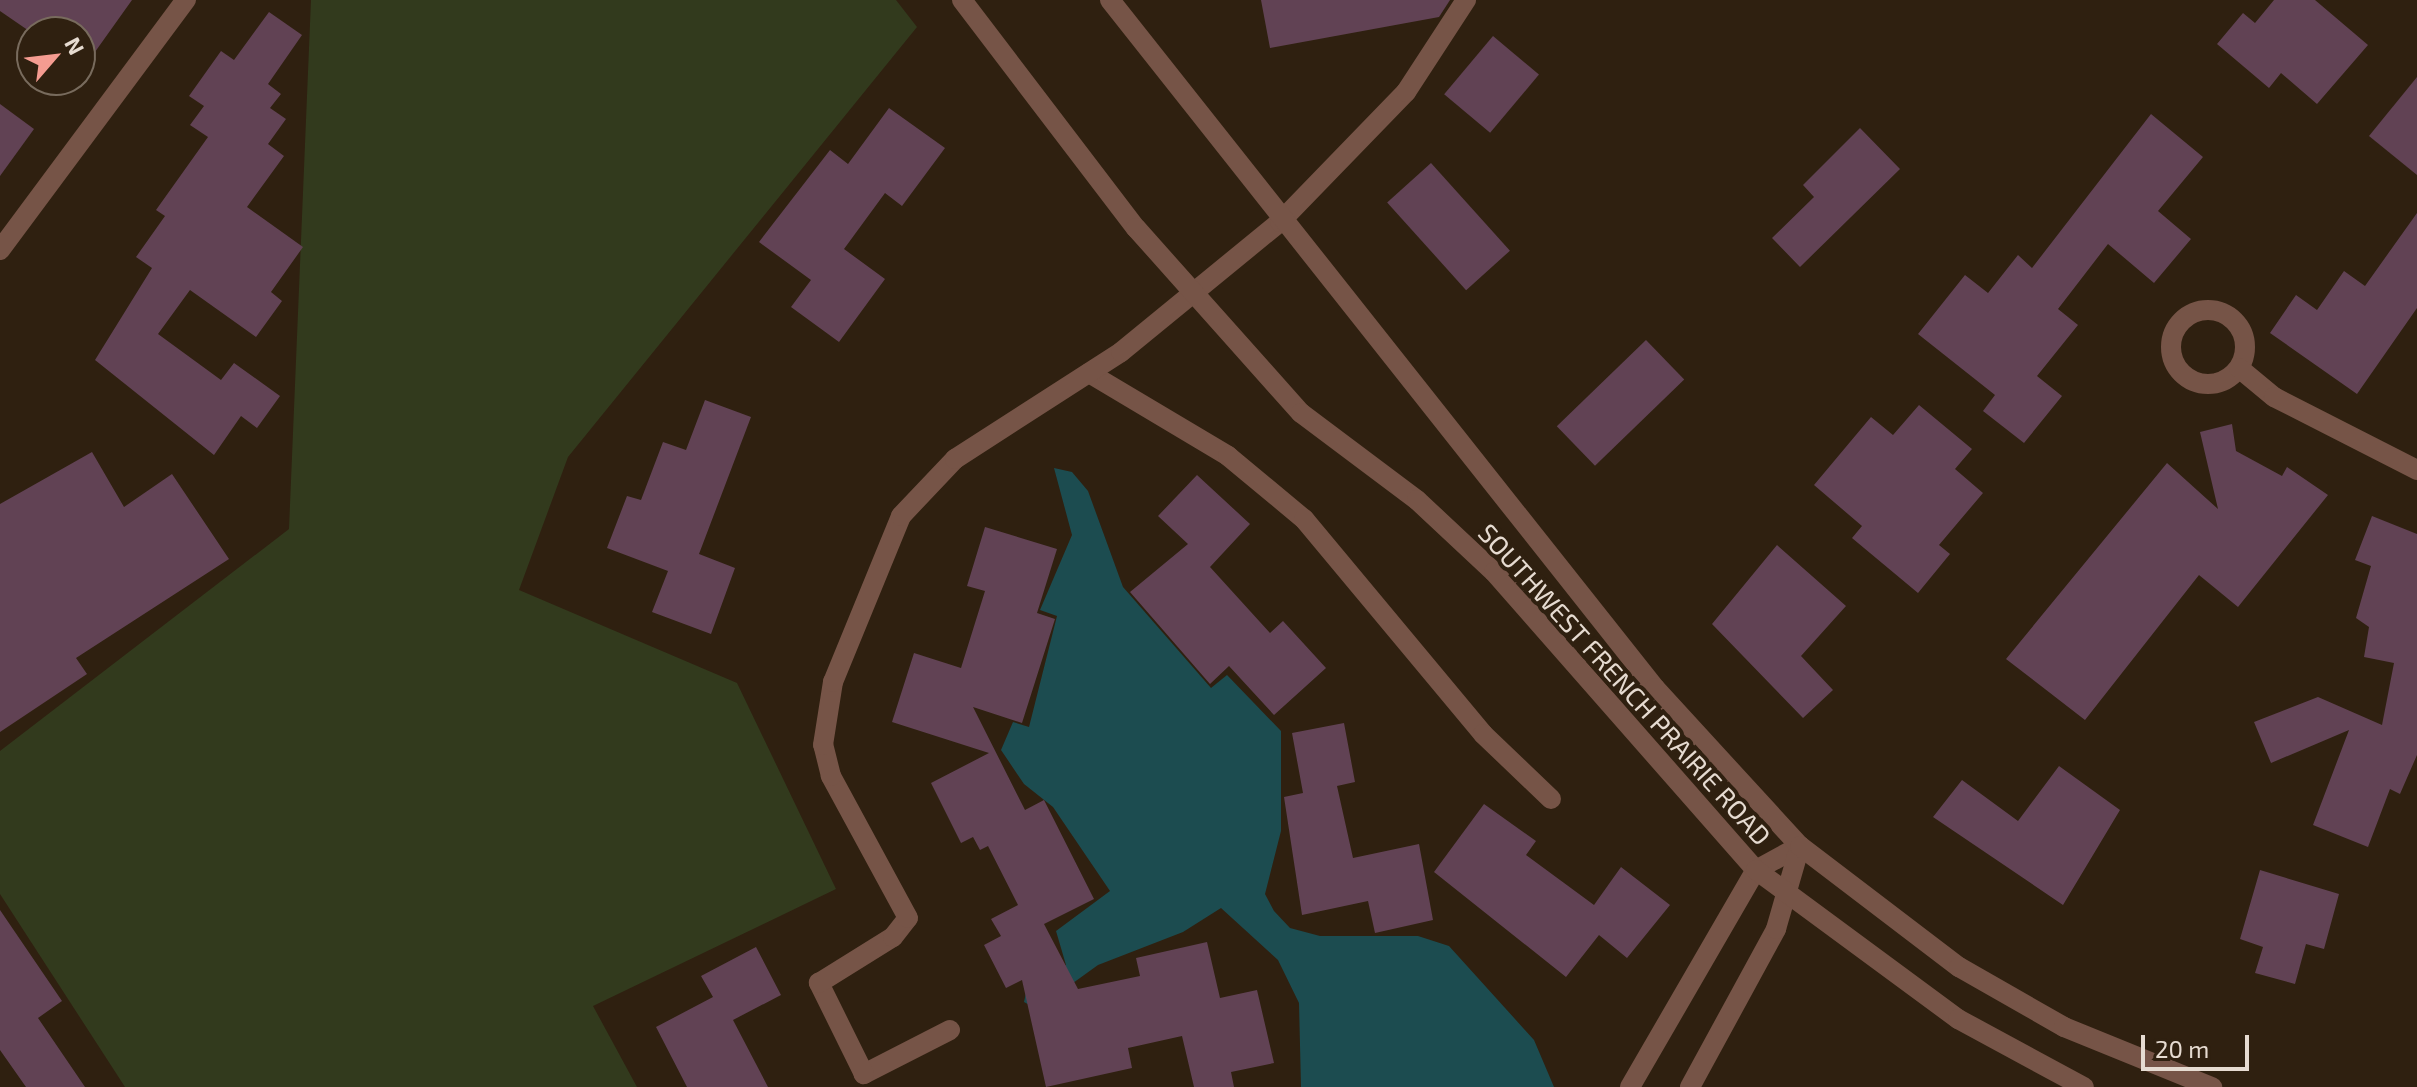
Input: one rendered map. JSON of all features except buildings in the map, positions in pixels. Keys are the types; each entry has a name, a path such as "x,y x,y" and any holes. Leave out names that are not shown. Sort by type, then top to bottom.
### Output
{"street":[{"path":"0,250 186,0"},
{"name":"SOUTHWEST FRENCH PRAIRIE ROAD","path":"962,0 1192,294 1301,413 1417,500 1494,572 1756,870 1958,1019 2084,1087"},
{"name":"SOUTHWEST FRENCH PRAIRIE ROAD","path":"1110,0 1280,222 1655,688 1800,846 1959,967 2064,1027 2210,1087"},
{"path":"950,1030 864,1074 820,992 823,975 893,937 908,918 831,776 824,715 901,516 923,485 1089,373 1280,222 1406,92 1466,0"},
{"path":"2239,368 2274,397 2417,470"},
{"path":"1089,373 1228,456 1304,519 1483,734 1551,799"},
{"path":"1630,1087 1756,870 1800,846"},
{"path":"1690,1087 1789,897 1800,846"}],"green space":[{"path":"311,0 896,0 917,27 568,457 519,590 737,683 836,889 593,1006 637,1087 125,1087 0,894 0,751 289,529"}],"water":[{"path":"1054,468 1072,472 1088,491 1123,587 1211,688 1227,675 1281,731 1281,831 1265,894 1274,911 1290,928 1320,936 1418,936 1449,946 1534,1040 1554,1087 1301,1087 1299,1003 1278,960 1221,908 1183,932 1098,965 1037,1009 1024,1002 1028,983 1066,965 1056,931 1110,891 1053,807 1024,784 1001,750 1013,722 1029,727 1057,616 1040,610 1072,535"}]}
